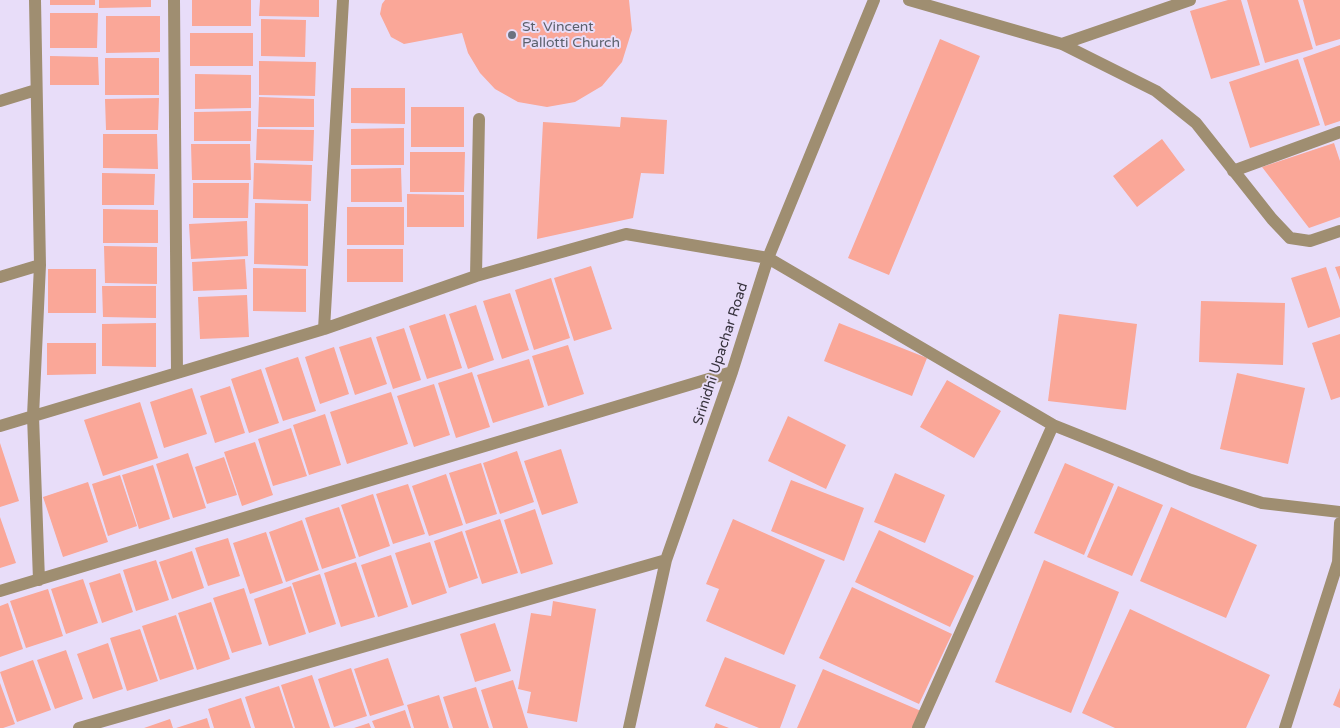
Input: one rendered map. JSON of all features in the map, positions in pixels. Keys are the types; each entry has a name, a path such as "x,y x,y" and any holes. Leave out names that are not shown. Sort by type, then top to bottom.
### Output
{"street":[{"path":"35,0 40,265 33,416 39,580"},
{"path":"174,0 177,372"},
{"path":"324,329 343,0"},
{"name":"Srinidhi Upachar Road","path":"629,728 666,560 732,372 768,258 874,0"},
{"path":"909,0 1062,44 1156,91 1196,123 1272,220 1290,238 1310,241 1340,231"},
{"path":"1062,44 1190,0"},
{"path":"0,101 36,90"},
{"path":"476,276 478,119"},
{"path":"1233,171 1340,132"},
{"path":"0,426 324,329 476,276 626,234 768,258 1053,425 1191,480 1262,504 1340,512"},
{"path":"0,277 40,265"},
{"path":"0,591 732,372"},
{"path":"918,728 1053,425"},
{"path":"1285,728 1339,562 1340,523"},
{"path":"79,728 666,560"}],"building":[{"path":"50,0 95,0 95,5 50,5"},
{"path":"99,0 151,0 151,7 99,8"},
{"path":"192,0 251,0 251,26 192,26"},
{"path":"260,0 319,0 319,17 259,16"},
{"name":"St. Vincent Pallotti Church","path":"385,0 629,0 632,30 622,62 602,86 575,102 547,107 518,102 495,89 480,73 468,53 462,33 404,44 391,37 380,14"},
{"path":"1228,0 1241,0 1260,65 1211,79 1190,11"},
{"path":"1247,0 1298,0 1313,49 1265,63"},
{"path":"1303,0 1340,0 1340,39 1316,46"},
{"path":"50,13 98,13 97,48 50,48"},
{"path":"106,16 160,16 160,52 106,53"},
{"path":"261,19 306,20 305,57 261,56"},
{"path":"190,33 253,33 253,66 190,66"},
{"path":"940,39 980,56 889,275 848,258"},
{"path":"1340,45 1340,121 1325,126 1303,58"},
{"path":"50,56 98,57 99,85 50,85"},
{"path":"105,58 159,58 159,95 105,95"},
{"path":"1298,59 1320,125 1250,148 1229,82"},
{"path":"259,61 316,62 315,96 259,95"},
{"path":"195,74 251,75 251,108 195,109"},
{"path":"351,88 405,88 405,124 351,123"},
{"path":"259,97 314,99 314,127 258,127"},
{"path":"159,98 158,130 106,130 105,99"},
{"path":"411,107 464,107 464,147 411,147"},
{"path":"251,111 251,141 194,141 194,112"},
{"path":"621,117 667,120 664,174 641,173 633,218 537,239 543,122 620,127"},
{"path":"404,128 404,165 351,165 351,129"},
{"path":"257,129 314,130 313,161 256,160"},
{"path":"103,134 157,134 158,169 103,168"},
{"path":"1162,139 1185,170 1137,207 1113,176"},
{"path":"1334,143 1340,161 1340,217 1309,228 1262,167"},
{"path":"191,144 250,144 251,180 192,180"},
{"path":"410,152 465,152 464,192 410,192"},
{"path":"254,163 312,165 311,201 253,199"},
{"path":"401,168 402,202 351,202 351,169"},
{"path":"102,173 155,174 154,205 102,205"},
{"path":"193,183 249,183 248,218 193,218"},
{"path":"407,194 464,195 464,227 407,227"},
{"path":"255,203 308,204 308,266 254,264"},
{"path":"347,207 404,207 404,245 347,245"},
{"path":"103,209 158,210 158,243 103,243"},
{"path":"247,221 248,256 191,259 189,224"},
{"path":"104,246 157,247 157,284 105,283"},
{"path":"347,249 403,249 403,282 347,282"},
{"path":"245,259 247,289 193,291 192,262"},
{"path":"591,266 612,329 574,341 554,278"},
{"path":"1340,266 1340,280 1335,267"},
{"path":"1326,267 1340,310 1340,317 1308,328 1291,278"},
{"path":"253,268 306,269 306,312 253,311"},
{"path":"48,269 96,269 96,313 48,313"},
{"path":"551,278 570,338 534,350 515,290"},
{"path":"102,286 156,286 156,318 103,317"},
{"path":"510,293 529,350 502,359 483,301"},
{"path":"247,295 249,337 200,339 198,297"},
{"path":"1201,301 1285,303 1283,365 1199,362"},
{"path":"476,305 494,360 468,369 449,314"},
{"path":"445,314 462,368 427,379 409,326"},
{"path":"1059,314 1137,324 1126,410 1048,401"},
{"path":"156,323 156,367 102,366 102,324"},
{"path":"839,323 927,358 912,396 824,361"},
{"path":"404,328 421,380 393,389 376,337"},
{"path":"1340,334 1340,397 1331,400 1312,343"},
{"path":"371,337 387,384 355,395 339,347"},
{"path":"47,343 96,343 96,374 47,375"},
{"path":"568,345 584,394 548,406 532,356"},
{"path":"334,347 349,394 320,404 305,357"},
{"path":"298,357 316,411 283,421 265,368"},
{"path":"529,359 544,407 493,423 477,375"},
{"path":"261,369 279,423 249,433 231,379"},
{"path":"472,372 490,427 456,438 438,383"},
{"path":"1237,373 1305,388 1288,464 1220,449"},
{"path":"947,380 1001,411 974,458 920,427"},
{"path":"434,384 450,435 414,447 397,396"},
{"path":"230,386 245,433 215,443 200,396"},
{"path":"192,388 207,434 164,448 150,402"},
{"path":"391,392 408,444 347,464 330,412"},
{"path":"140,402 158,458 103,476 84,420"},
{"path":"325,414 341,465 309,475 293,425"},
{"path":"788,416 846,445 826,489 768,461"},
{"path":"291,428 307,476 273,486 258,439"},
{"path":"255,442 273,495 242,506 224,452"},
{"path":"0,443 19,501 0,507"},
{"path":"561,449 578,503 542,515 524,461"},
{"path":"517,451 534,502 500,514 483,463"},
{"path":"188,453 206,508 173,518 156,464"},
{"path":"224,457 237,495 207,504 195,467"},
{"path":"481,463 497,514 466,524 449,473"},
{"path":"1065,463 1114,484 1084,555 1034,533"},
{"path":"153,465 170,519 139,529 122,475"},
{"path":"895,473 945,495 925,543 874,522"},
{"path":"446,474 463,525 429,536 412,486"},
{"path":"120,475 137,526 108,536 92,484"},
{"path":"791,480 864,508 844,561 771,531"},
{"path":"88,482 108,542 63,557 43,497"},
{"path":"408,484 425,534 393,544 376,494"},
{"path":"1118,486 1163,505 1132,576 1087,557"},
{"path":"373,494 390,546 359,557 341,505"},
{"path":"339,507 356,558 322,569 305,518"},
{"path":"1171,507 1257,545 1226,618 1140,581"},
{"path":"535,509 553,564 521,574 504,520"},
{"path":"0,517 16,563 0,568"},
{"path":"500,519 518,573 482,584 465,531"},
{"path":"733,519 825,560 784,655 706,621 719,589 706,584"},
{"path":"302,520 319,570 286,582 269,532"},
{"path":"879,530 974,576 950,627 855,582"},
{"path":"462,531 478,578 449,588 434,541"},
{"path":"266,532 283,583 250,594 233,543"},
{"path":"228,538 240,576 208,586 195,548"},
{"path":"430,542 447,593 412,605 395,553"},
{"path":"192,551 204,588 172,599 159,562"},
{"path":"391,555 408,607 378,617 361,565"},
{"path":"156,560 169,600 136,611 123,570"},
{"path":"1044,560 1119,592 1071,713 995,682"},
{"path":"356,562 375,617 341,627 324,573"},
{"path":"120,573 133,612 102,623 89,583"},
{"path":"320,574 336,624 309,633 292,583"},
{"path":"83,579 98,623 66,634 51,589"},
{"path":"291,586 306,634 269,646 254,599"},
{"path":"852,587 952,634 919,704 819,658"},
{"path":"244,588 262,644 232,653 213,598"},
{"path":"48,589 63,636 26,648 10,601"},
{"path":"553,601 596,609 577,722 527,713 531,692 518,689 531,613 551,616"},
{"path":"211,602 230,659 197,670 178,613"},
{"path":"8,603 23,649 0,657 0,606"},
{"path":"1130,609 1270,675 1246,728 1115,728 1082,713"},
{"path":"176,615 194,669 160,680 142,626"},
{"path":"495,623 511,671 475,682 460,634"},
{"path":"140,629 158,681 127,691 110,638"},
{"path":"108,643 123,689 93,699 77,654"},
{"path":"66,650 83,699 55,709 37,660"},
{"path":"725,657 796,685 780,728 759,728 705,706"},
{"path":"388,658 404,705 370,716 354,669"},
{"path":"33,660 51,710 17,722 0,672"},
{"path":"351,668 367,716 334,727 318,679"},
{"path":"823,669 921,711 913,728 797,728"},
{"path":"312,675 330,728 295,728 281,685"},
{"path":"513,680 528,728 493,728 481,690"},
{"path":"0,683 15,724 3,728 0,728"},
{"path":"279,686 293,728 255,728 245,697"},
{"path":"476,687 489,728 453,728 443,697"},
{"path":"1340,688 1340,708 1333,705"},
{"path":"439,695 449,728 414,728 407,705"},
{"path":"241,698 251,728 214,728 208,709"},
{"path":"405,710 411,728 375,728 372,721"},
{"path":"207,718 210,728 176,728"},
{"path":"170,719 173,728 144,728"},
{"path":"369,723 371,728 354,728"},
{"path":"716,723 729,728 714,728"}],"place":[{"name":"St. Vincent Pallotti Church","path":"512,35"}]}
